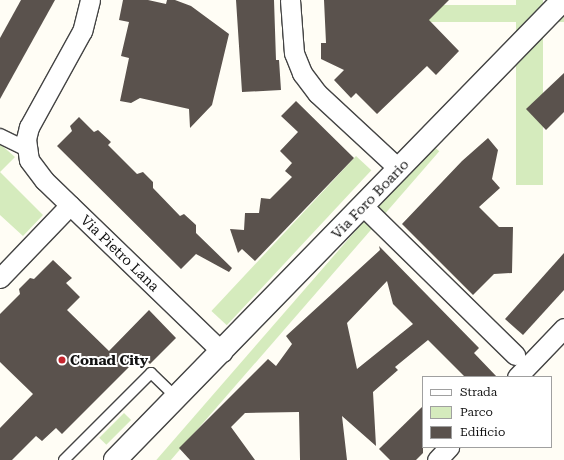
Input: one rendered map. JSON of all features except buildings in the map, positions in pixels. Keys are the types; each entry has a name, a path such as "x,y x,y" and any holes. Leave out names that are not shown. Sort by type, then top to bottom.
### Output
{"street":[{"name":"Via Pietro Lana","path":"90,0 82,31 29,128 27,149 34,169 222,352"},
{"path":"290,0 294,54 302,73 317,93 399,169"},
{"name":"Via Foro Boario","path":"115,460 222,352 563,0"},
{"path":"0,136 27,149"},
{"path":"0,278 70,205"},
{"path":"363,206 519,366 564,328"},
{"path":"437,460 448,448"}],"lane":[{"path":"64,460 151,373 177,398"}],"green space":[{"path":"516,0 543,0 543,185 516,185"},
{"path":"382,5 564,5 564,22 382,22"},
{"path":"0,144 15,157 0,172"},
{"path":"431,144 439,151 171,460 156,460"},
{"path":"356,156 371,170 227,325 211,311"},
{"path":"0,172 43,215 23,236 0,215"},
{"path":"124,413 131,420 106,445 99,438"}],"place":[{"name":"Conad City","path":"62,360"}]}
